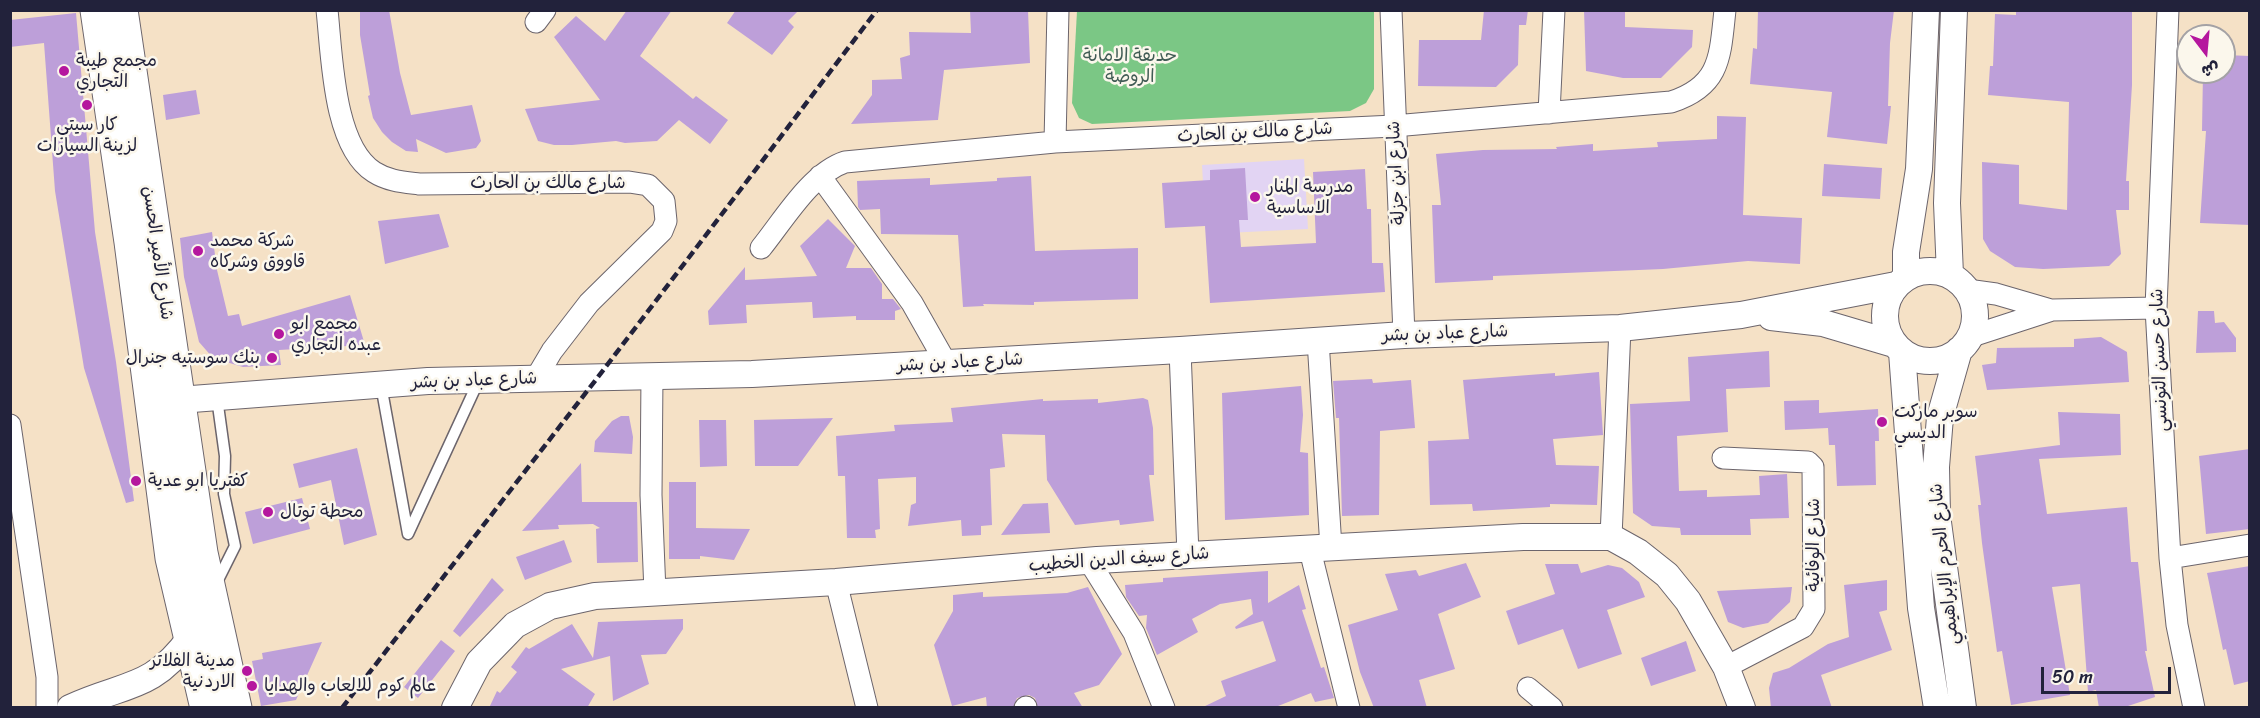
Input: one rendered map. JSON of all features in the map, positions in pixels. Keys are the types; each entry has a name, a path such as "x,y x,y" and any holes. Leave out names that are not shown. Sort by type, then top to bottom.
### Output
{"highway":[{"name":"شارع الأمير الحسن","path":"97,10 131,242 172,558 207,708"},
{"name":"شارع الأمير الحسن","path":"122,10 209,597 235,708"}],"street":[{"name":"شارع مالك بن الحارث","path":"327,10 346,134 356,154 373,172 396,182 419,184 629,182 648,185 664,201 666,221 662,231 589,303 552,351 536,378"},
{"path":"1055,142 1058,10"},
{"name":"شارع ابن جزلة","path":"1391,10 1404,335"},
{"path":"1549,113 1554,10"},
{"name":"شارع مالك بن الحارث","path":"761,248 820,176 832,166 859,160 1055,142 1394,126 1671,102 1687,97 1704,84 1716,68 1725,10"},
{"path":"1901,281 1919,169 1926,10"},
{"path":"1954,10 1947,203 1959,283 1975,310 1966,343"},
{"name":"شارع حسن التونسي","path":"2168,10 2156,308 2170,558 2177,625 2194,708"},
{"path":"820,176 912,303 946,363"},
{"path":"2052,310 1966,343 1946,358 1931,361 1915,359 1898,348 1887,333 1885,314 1889,295 1901,281 1928,270 1959,283 2052,310 2156,308"},
{"name":"شارع عباد بن بشر","path":"178,400 479,380 752,374 1180,351 1404,335 1620,328 1741,315 1901,281"},
{"name":"شارع عباد بن بشر","path":"1741,315 1823,323 1898,348"},
{"path":"1611,537 1620,328"},
{"path":"1318,340 1321,549 1349,708"},
{"name":"شارع الحرم الإبراهيمي","path":"1963,708 1938,526 1936,467 1940,417 1966,343"},
{"name":"شارع الحرم الإبراهيمي","path":"1898,348 1921,608 1937,708"},
{"path":"1180,351 1188,555"},
{"path":"652,375 651,495 655,592"},
{"path":"10,425 47,677 47,708"},
{"name":"شارع الوفائية","path":"1723,458 1809,462 1814,467 1814,609 1810,619 1803,627 1726,668"},
{"name":"شارع سيف الدين الخطيب","path":"455,708 479,662 515,626 531,614 572,600 655,592 837,582 1089,561 1523,537 1611,537 1638,552 1667,575 1688,601 1726,668 1742,708"},
{"path":"2170,558 2250,545"},
{"path":"1089,561 1134,633 1164,708"},
{"path":"837,582 867,708"},
{"path":"70,708 142,683 176,657 190,638"},
{"path":"1528,688 1552,708"}],"lane":[{"path":"381,385 408,534 479,380"},
{"path":"209,597 235,546 224,494 225,456 217,398"}],"shaded area":[{"name":"مدرسة المنار الاساسية","path":"1304,159 1308,229 1206,234 1202,165"}],"green space":[{"name":"حدبقة الامانة الروضة","path":"1077,11 1374,11 1374,89 1366,103 1350,111 1092,124 1079,118 1072,103"}],"building":[{"path":"360,10 389,10 400,73 411,115 472,105 481,141 476,148 446,153 416,139 418,152 406,151 382,132 373,118 368,96 370,95 360,35"},
{"path":"627,10 672,10 640,56 693,99 696,96 728,120 710,144 679,120 657,141 554,145 538,141 525,109 600,100 554,37 576,16 605,41"},
{"path":"736,10 799,10 788,21 794,27 772,55 727,23"},
{"path":"970,10 1028,10 1030,63 944,70 938,120 851,124 872,95 872,80 902,79 900,58 910,55 909,32 971,33"},
{"path":"1484,10 1528,10 1526,25 1519,25 1518,65 1496,87 1418,86 1419,40 1481,40"},
{"path":"1584,10 1625,10 1625,27 1693,30 1692,47 1661,78 1623,78 1586,71"},
{"path":"1758,10 1894,10 1890,43 1888,106 1891,106 1887,144 1827,137 1832,92 1750,84 1753,48 1757,49"},
{"path":"2016,10 2132,10 2132,85 2126,181 2129,181 2129,210 2116,210 2121,254 2109,266 2043,269 2015,267 1990,251 1983,239 1982,162 2019,165 2019,204 2067,210 2069,102 1988,95 1990,66 1993,66 1995,14 2016,15"},
{"path":"76,13 95,232 116,362 134,501 126,503 84,368 55,191 44,43 10,47 10,20"},
{"path":"2236,55 2250,56 2250,225 2200,223 2206,131 2202,131 2203,84 2236,84"},
{"path":"196,90 200,114 166,120 163,95"},
{"path":"1717,116 1746,117 1743,215 1802,218 1800,264 1748,261 1663,269 1493,276 1493,280 1435,283 1432,205 1441,205 1436,154 1483,150 1557,149 1556,147 1593,144 1593,151 1658,147 1657,142 1717,139"},
{"path":"1824,164 1882,168 1880,199 1822,196"},
{"path":"1245,168 1248,220 1239,220 1241,247 1316,243 1313,172 1365,169 1367,209 1371,209 1372,263 1383,263 1385,292 1210,303 1205,226 1165,228 1162,183 1210,180 1210,170"},
{"path":"1031,176 1035,251 1138,248 1138,299 1034,302 1034,305 983,304 984,306 963,307 958,235 881,234 880,209 860,210 858,207 857,181 930,178 930,185 997,181 997,178"},
{"path":"439,214 449,247 385,264 378,221"},
{"path":"828,219 855,246 846,268 871,268 882,284 882,299 893,299 901,309 895,311 895,320 856,320 856,316 813,318 812,302 746,305 747,323 709,325 708,311 745,267 745,280 817,276 800,246"},
{"name":"مجمع ابو عبده التجاري","path":"212,232 217,270 228,316 239,314 242,326 350,295 365,345 279,350 281,365 243,367 213,358 199,342 184,277 180,238"},
{"path":"2198,311 2214,311 2215,323 2224,322 2236,338 2236,352 2196,353"},
{"path":"2101,337 2127,352 2129,382 1987,390 1982,365 1996,363 1997,348 2074,347 2074,339"},
{"path":"1769,351 1770,387 1726,389 1728,432 1677,436 1679,491 1707,490 1707,497 1760,495 1759,476 1787,474 1789,518 1750,519 1751,535 1681,535 1680,528 1652,526 1633,513 1630,404 1690,401 1688,357"},
{"path":"1599,372 1603,435 1553,439 1556,465 1599,466 1597,505 1550,504 1550,507 1473,511 1472,504 1430,505 1428,441 1469,439 1463,380"},
{"path":"1372,379 1373,383 1411,380 1415,428 1380,431 1379,515 1342,516 1339,418 1336,418 1333,381"},
{"path":"1301,386 1303,415 1300,452 1308,453 1309,515 1225,520 1222,393"},
{"path":"1143,398 1148,400 1153,428 1154,475 1149,475 1154,521 1120,525 1119,520 1075,525 1047,480 1045,435 1002,434 1005,467 990,469 992,525 981,526 981,535 962,536 961,520 908,526 911,505 916,503 916,477 878,479 880,529 875,530 876,538 847,538 845,476 838,476 836,436 895,431 894,425 953,422 951,408 1043,399 1043,401 1098,399 1098,403"},
{"path":"1819,400 1819,413 1878,409 1879,441 1875,441 1876,485 1837,486 1835,445 1829,445 1828,428 1785,430 1784,401"},
{"path":"2058,412 2120,414 2121,455 2039,459 2047,514 2127,507 2131,562 2138,562 2147,651 2145,651 2155,697 2122,708 2099,708 2096,690 2088,692 2080,584 2052,587 2070,695 2011,705 2002,651 1997,652 1982,543 1978,505 1981,505 1975,456 2060,445"},
{"path":"621,416 629,416 633,437 632,454 594,452 595,441 612,421"},
{"path":"833,418 798,466 755,466 754,420"},
{"path":"699,420 726,420 727,466 700,467"},
{"path":"357,448 377,535 344,545 331,480 299,488 293,464"},
{"path":"2250,449 2250,529 2206,534 2199,456"},
{"path":"581,463 582,502 637,502 638,562 597,563 596,529 600,528 593,524 558,525 559,529 522,531"},
{"path":"669,482 696,482 696,528 750,529 734,560 700,556 700,559 669,559"},
{"path":"302,498 310,529 253,544 245,512"},
{"path":"1048,503 1050,533 1001,535 1023,504"},
{"path":"564,540 572,562 525,580 516,557"},
{"path":"1466,563 1481,597 1438,614 1455,669 1419,680 1427,708 1374,708 1360,672 1348,625 1398,610 1385,574 1416,570 1419,576"},
{"path":"1545,564 1578,564 1581,573 1608,565 1622,568 1639,582 1645,597 1607,610 1622,654 1578,669 1563,629 1518,645 1506,611 1555,594"},
{"path":"2250,566 2250,681 2234,685 2226,649 2223,650 2207,573"},
{"path":"1268,571 1268,603 1299,585 1306,609 1302,610 1321,668 1324,667 1334,698 1315,702 1311,693 1273,708 1201,708 1226,696 1221,681 1276,661 1263,621 1236,629 1235,627 1253,614 1251,599 1220,604 1192,619 1198,632 1157,655 1146,628 1147,615 1139,616 1126,597 1125,585 1163,582 1163,578"},
{"path":"492,578 504,590 460,637 453,631"},
{"path":"1887,580 1887,610 1879,612 1892,650 1821,675 1832,708 1771,708 1769,688 1773,673 1789,668 1828,644 1849,637 1844,585"},
{"path":"1088,587 1122,654 1099,685 1074,693 1083,708 1038,708 1035,698 1029,695 1017,698 1013,708 987,708 986,697 952,706 934,645 953,611 953,595 983,592 983,597 1067,593"},
{"path":"1792,587 1790,602 1768,623 1743,628 1728,622 1717,591"},
{"path":"683,619 683,629 666,654 641,655 649,684 613,701 610,656 561,669 595,694 587,708 489,708 497,691 500,693 517,672 511,667 526,647 529,649 572,624 593,658 598,622"},
{"path":"441,640 455,651 418,698 404,687"},
{"path":"1686,641 1696,671 1651,686 1641,658"},
{"path":"322,642 296,700 261,706 252,661 263,659 262,653"}],"railway":[{"path":"342,708 598,377 877,10"}],"place":[{"name":"مجمع طيبة التجاري","path":"64,71"},
{"name":"كار سيتي لزينة السيارات","path":"87,105"},
{"name":"مدرسة المنار الاساسية","path":"1255,197"},
{"name":"شركة محمد قاووق وشركاه","path":"198,251"},
{"name":"مجمع ابو عبده التجاري","path":"279,334"},
{"name":"بنك سوستيه جنرال","path":"272,358"},
{"name":"سوبر ماركت الديسي","path":"1882,422"},
{"name":"كفتريا ابو عدية","path":"136,481"},
{"name":"محطة توتال","path":"268,512"},
{"name":"مدينة الفلاتر الاردنية","path":"247,671"},
{"name":"عالم كوم للالعاب والهدايا","path":"252,686"}]}
